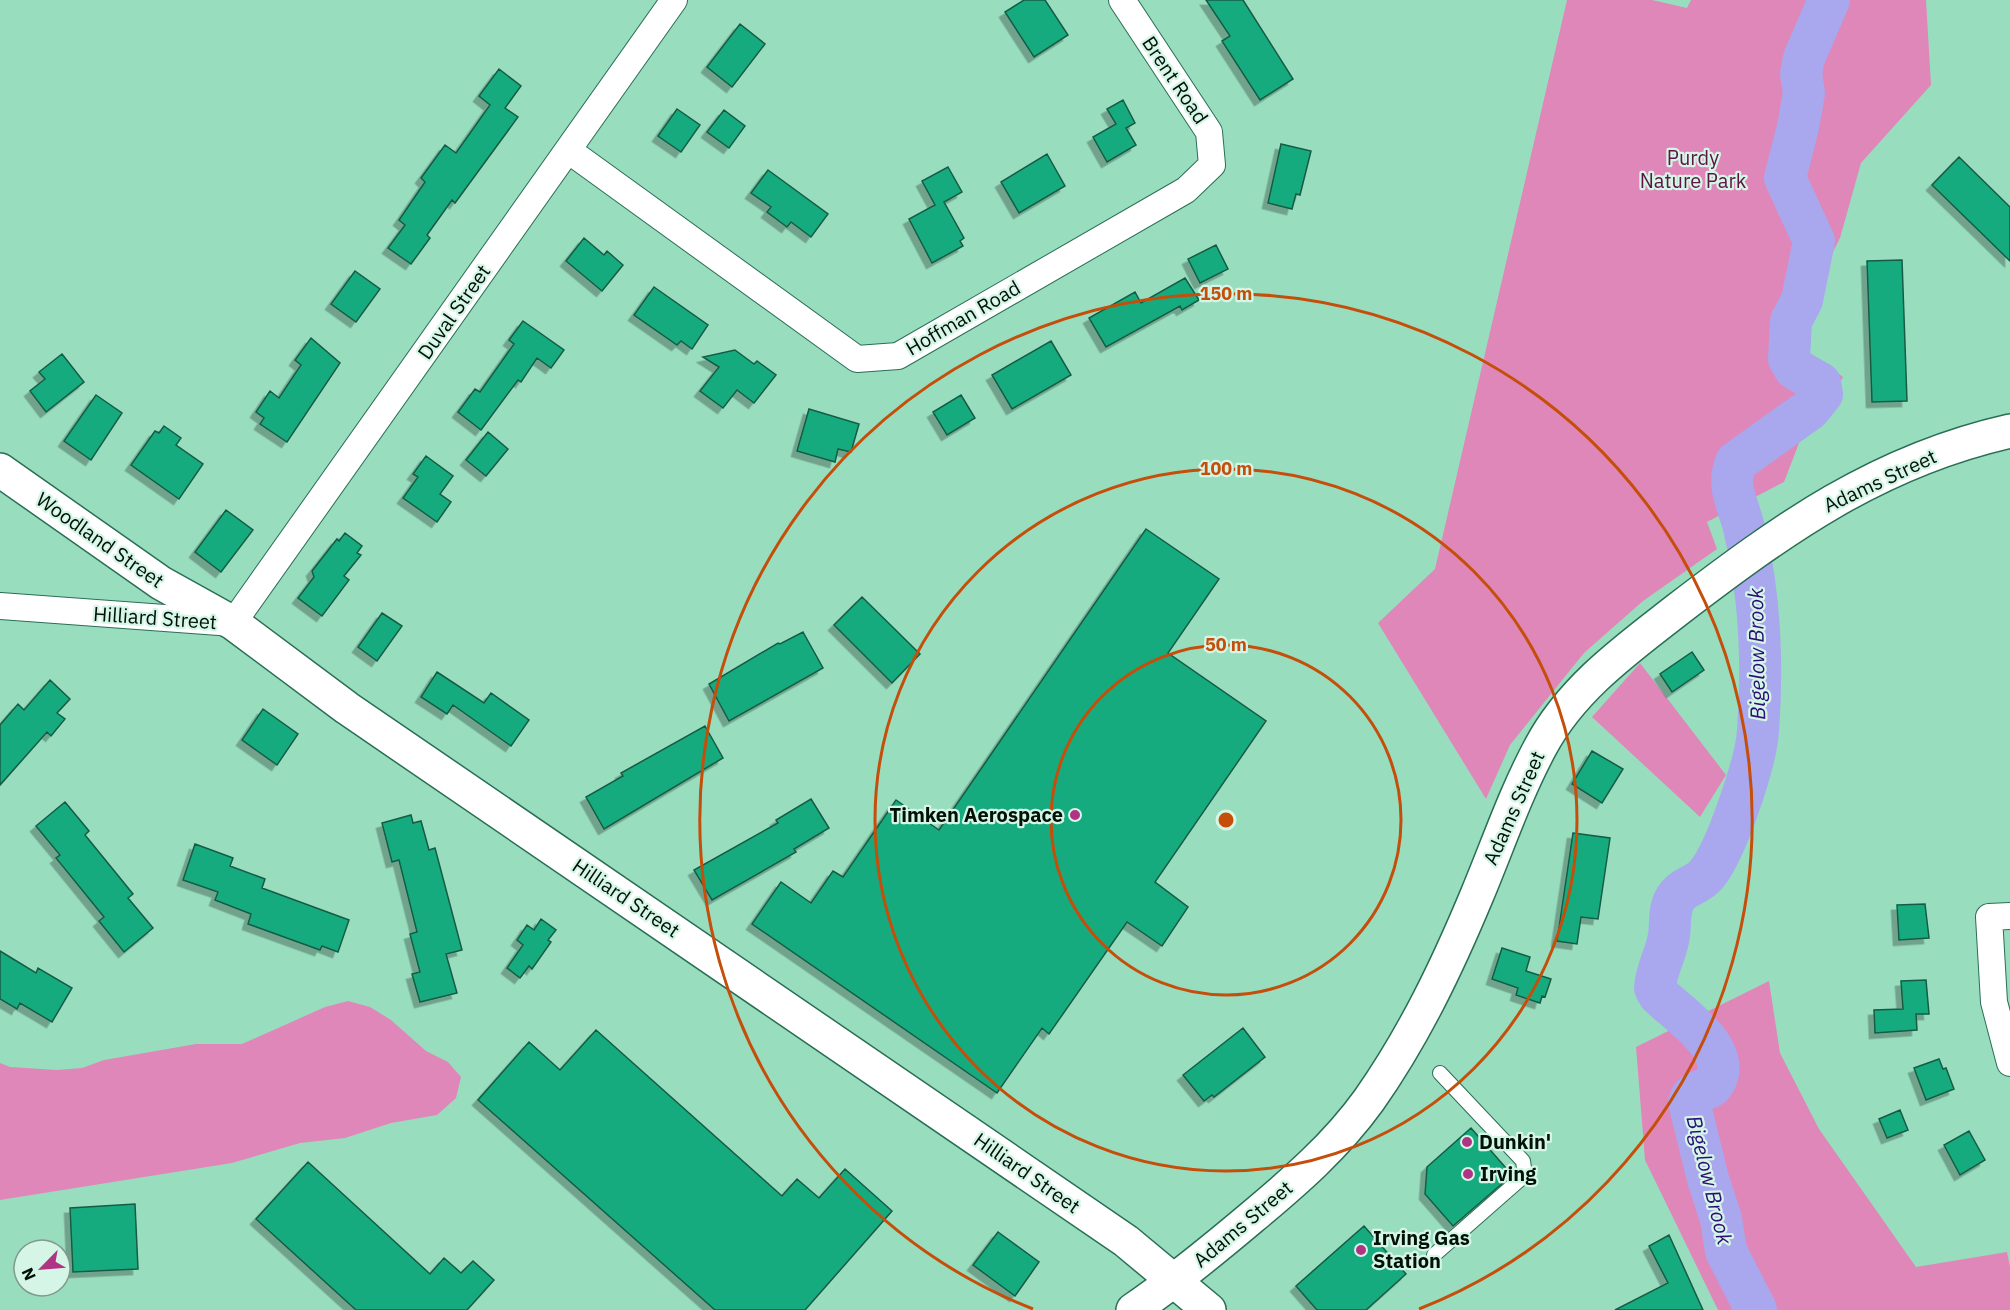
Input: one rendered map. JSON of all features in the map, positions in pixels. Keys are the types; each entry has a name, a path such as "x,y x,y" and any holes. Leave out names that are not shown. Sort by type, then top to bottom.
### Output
{"street":[{"name":"Duval Street","path":"233,624 674,0"},
{"name":"Brent Road","path":"1122,0 1209,132 1212,165"},
{"name":"Hoffman Road","path":"568,150 857,359 898,356 1186,190 1212,165"},
{"name":"Adams Street","path":"1134,1310 1174,1281 1328,1151 1368,1102 1427,1008 1478,894 1511,807 1543,742 1582,690 1626,648 1748,556 1852,489 1909,463 2010,431"},
{"name":"Woodland Street","path":"0,470 161,583 233,624"},
{"name":"Hilliard Street","path":"0,606 233,624 347,708 1126,1241 1209,1310"},
{"path":"1999,917 1994,1002 2010,1063"}],"lane":[{"path":"1434,1255 1525,1175 1523,1161 1440,1073"}],"green space":[{"name":"Purdy Nature Park","path":"1567,0 1652,0 1687,8 1691,0 1926,0 1931,85 1861,163 1840,238 1805,307 1788,333 1803,348 1843,377 1827,405 1801,438 1784,482 1707,522 1717,549 1643,601 1584,653 1510,745 1486,799 1378,623 1435,569"},
{"path":"1640,663 1726,775 1700,817 1592,717"},
{"path":"1769,981 1780,1053 1819,1129 1916,1267 2007,1252 2010,1267 2010,1310 1718,1310 1645,1160 1636,1047"},
{"path":"348,1001 370,1007 391,1020 426,1051 448,1062 461,1077 456,1098 437,1115 391,1123 345,1138 300,1143 232,1163 0,1200 0,1063 10,1067 57,1070 82,1068 104,1060 196,1044 242,1044 325,1007"}],"building":[{"path":"1024,0 1045,0 1068,35 1034,57 1005,12"},
{"path":"1206,0 1243,0 1293,79 1260,100 1222,41 1230,36"},
{"path":"740,24 765,44 732,87 707,67"},
{"path":"499,69 521,86 505,108 518,117 455,203 452,200 427,235 430,238 411,264 388,248 405,225 399,220 425,182 421,178 445,145 456,153 490,105 479,96"},
{"path":"1123,100 1135,123 1126,128 1136,145 1107,162 1093,137 1116,124 1107,109"},
{"path":"677,109 700,125 681,152 658,136"},
{"path":"724,110 745,126 729,148 707,132"},
{"path":"1281,144 1311,151 1300,195 1296,194 1292,209 1268,203"},
{"path":"1047,154 1065,186 1019,213 1001,182"},
{"path":"1959,157 2010,207 2010,261 1932,185"},
{"path":"948,167 962,192 944,202 964,238 960,241 963,246 932,263 909,219 935,205 922,181"},
{"path":"768,170 828,214 811,237 791,222 787,227 767,212 771,207 751,193"},
{"path":"584,238 604,255 607,251 623,265 602,291 566,261"},
{"path":"1216,245 1228,269 1200,283 1188,259"},
{"path":"1902,260 1907,401 1872,402 1867,261"},
{"path":"355,271 380,289 356,322 331,304"},
{"path":"1185,278 1199,300 1182,310 1180,306 1106,347 1089,318 1135,292 1141,303"},
{"path":"654,287 708,325 692,349 681,341 677,345 634,315"},
{"path":"523,321 564,350 551,368 537,358 521,382 518,380 481,430 458,412 475,389 480,392 514,344 509,340"},
{"path":"311,338 340,363 287,442 260,424 264,418 256,412 270,391 279,398 301,365 295,360"},
{"path":"1051,341 1071,375 1012,409 992,375"},
{"path":"735,350 754,364 757,361 776,375 754,403 737,390 723,408 700,391 719,367 703,357"},
{"path":"62,354 84,382 46,412 30,391 45,379 39,372"},
{"path":"96,395 122,413 91,460 64,441"},
{"path":"961,395 975,418 947,435 933,412"},
{"path":"809,409 859,424 851,452 838,449 835,462 797,451"},
{"path":"164,426 181,438 176,445 203,464 179,499 131,465 155,431 159,433"},
{"path":"488,432 508,449 486,476 466,460"},
{"path":"426,456 453,476 440,494 451,502 437,522 403,498 418,477 413,474"},
{"path":"226,510 253,530 221,572 195,552"},
{"name":"Timken Aerospace","path":"1146,529 1219,579 1168,653 1266,721 1155,882 1188,907 1162,946 1127,922 1049,1034 1042,1028 997,1093 752,924 781,882 811,903 833,871 843,877 896,800 939,830"},
{"path":"345,533 362,546 357,553 361,555 344,576 349,580 322,616 298,598 314,577 312,571 337,539 339,541"},
{"path":"862,597 920,654 892,683 834,625"},
{"path":"382,613 402,626 377,661 358,647"},
{"path":"803,632 823,668 729,721 709,684 778,643"},
{"path":"1692,652 1704,670 1672,692 1660,674"},
{"path":"437,672 484,703 491,693 529,720 511,746 453,705 447,714 421,697"},
{"path":"50,680 70,699 57,713 65,719 51,736 47,732 0,785 0,725 18,704 24,710"},
{"path":"263,709 298,734 277,765 242,740"},
{"path":"705,726 723,758 604,829 586,797 623,776 621,773"},
{"path":"1592,751 1623,769 1602,803 1572,784"},
{"path":"811,799 829,828 794,849 796,852 712,900 694,870 778,823 776,820"},
{"path":"65,802 89,831 85,835 133,894 128,898 153,928 124,952 99,921 104,917 56,858 60,855 36,826"},
{"path":"411,815 413,823 421,821 429,850 435,848 462,950 446,954 457,993 420,1002 412,974 420,972 410,934 417,932 399,860 392,862 382,823"},
{"path":"1573,833 1610,838 1598,919 1581,917 1577,944 1557,941"},
{"path":"195,844 233,858 230,866 265,879 262,888 349,920 338,952 322,946 320,950 248,924 251,914 215,900 218,892 183,880"},
{"path":"1925,904 1929,938 1899,940 1897,905"},
{"path":"541,919 556,930 548,940 551,942 532,969 529,966 520,978 507,968 523,945 517,940 527,925 534,930"},
{"path":"1502,948 1530,957 1526,971 1551,979 1545,997 1542,996 1540,1003 1516,995 1518,988 1492,979"},
{"path":"0,951 36,973 38,968 72,988 52,1022 20,1003 17,1009 0,999"},
{"path":"1926,980 1929,1014 1916,1014 1917,1030 1875,1033 1874,1010 1903,1009 1901,981"},
{"path":"1243,1028 1265,1057 1214,1097 1212,1095 1204,1101 1183,1075"},
{"path":"596,1030 782,1196 797,1179 819,1198 845,1169 892,1211 805,1310 715,1310 478,1100 529,1042 560,1070"},
{"path":"1939,1059 1943,1069 1946,1068 1954,1089 1926,1100 1914,1068"},
{"path":"1900,1110 1908,1130 1887,1138 1879,1119"},
{"name":"Irving","path":"1471,1128 1512,1175 1453,1226 1425,1194 1427,1167"},
{"path":"1969,1131 1985,1160 1960,1175 1944,1145"},
{"path":"308,1162 430,1274 444,1258 461,1273 473,1261 494,1280 467,1310 356,1310 256,1219"},
{"path":"135,1204 138,1269 73,1272 70,1208"},
{"name":"Irving Gas Station","path":"1364,1226 1406,1274 1366,1310 1317,1310 1296,1286"},
{"path":"998,1232 1039,1262 1015,1296 973,1265"},
{"path":"1669,1235 1703,1310 1615,1310 1668,1283 1649,1246"}],"waterway":[{"name":"Bigelow Brook","path":"1756,1310 1726,1251 1721,1219 1708,1179 1689,1102 1695,1094 1714,1083 1718,1071 1717,1058 1702,1034 1659,995 1655,988 1657,974 1668,942 1674,901 1683,890 1703,878 1714,863 1739,806 1756,745 1760,680 1757,603 1744,528 1734,495 1733,471 1736,462 1809,410 1822,394 1820,383 1795,369 1789,359 1791,321 1802,300 1814,241 1785,178 1804,93 1801,74 1804,58 1829,0"}],"place":[{"name":"Timken Aerospace","path":"1075,815"},
{"name":"Dunkin'","path":"1467,1142"},
{"name":"Irving","path":"1468,1174"},
{"name":"Irving Gas Station","path":"1361,1250"}]}
